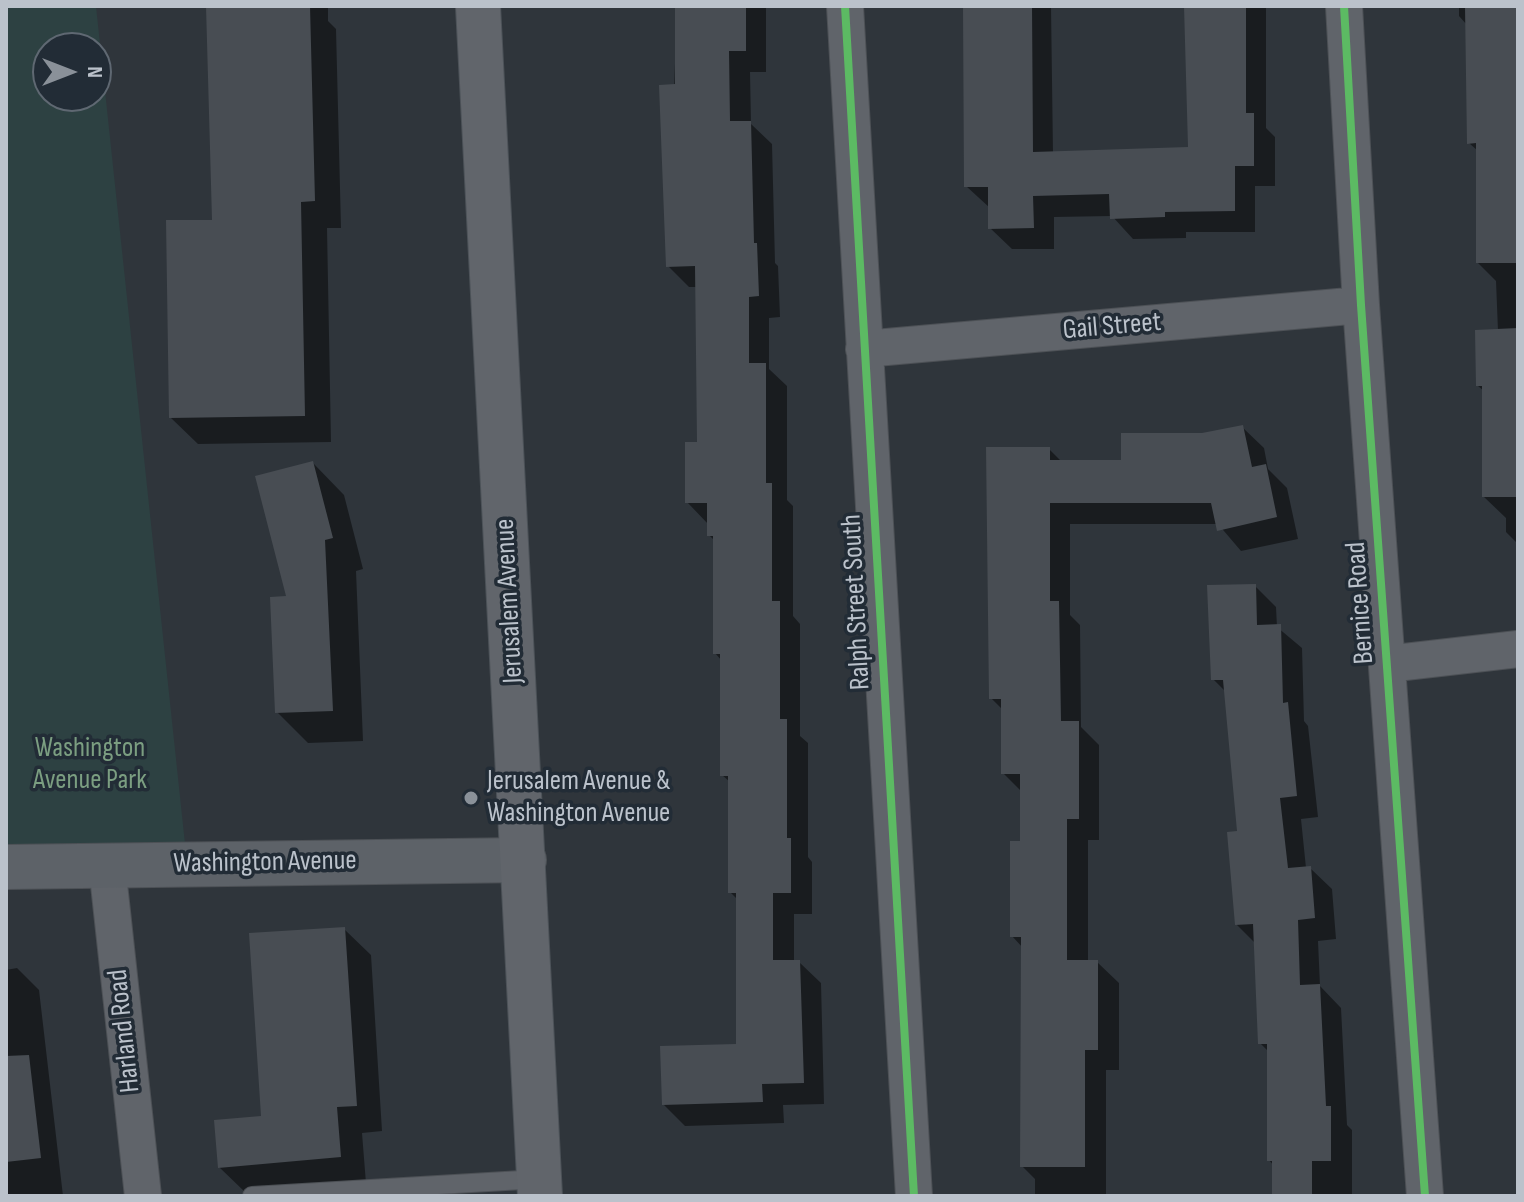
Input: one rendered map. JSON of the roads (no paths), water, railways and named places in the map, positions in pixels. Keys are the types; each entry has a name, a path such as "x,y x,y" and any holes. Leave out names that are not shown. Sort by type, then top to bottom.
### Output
{"main road":[{"name":"Jerusalem Avenue","path":"478,6 539,1188"}],"street":[{"name":"Ralph Street South","path":"845,6 914,1196"},
{"name":"Bernice Road","path":"1344,6 1361,305 1425,1196"},
{"name":"Gail Street","path":"864,349 1361,305"},
{"path":"1387,664 1518,649"},
{"name":"Washington Avenue","path":"6,867 524,860"},
{"name":"Harland Road","path":"107,866 143,1196"}],"lane":[{"path":"252,1196 539,1188"}],"place":[{"name":"Jerusalem Avenue & Washington Avenue","path":"471,798"}],"park label":[{"name":"Washington Avenue Park","path":"90,765"}]}
